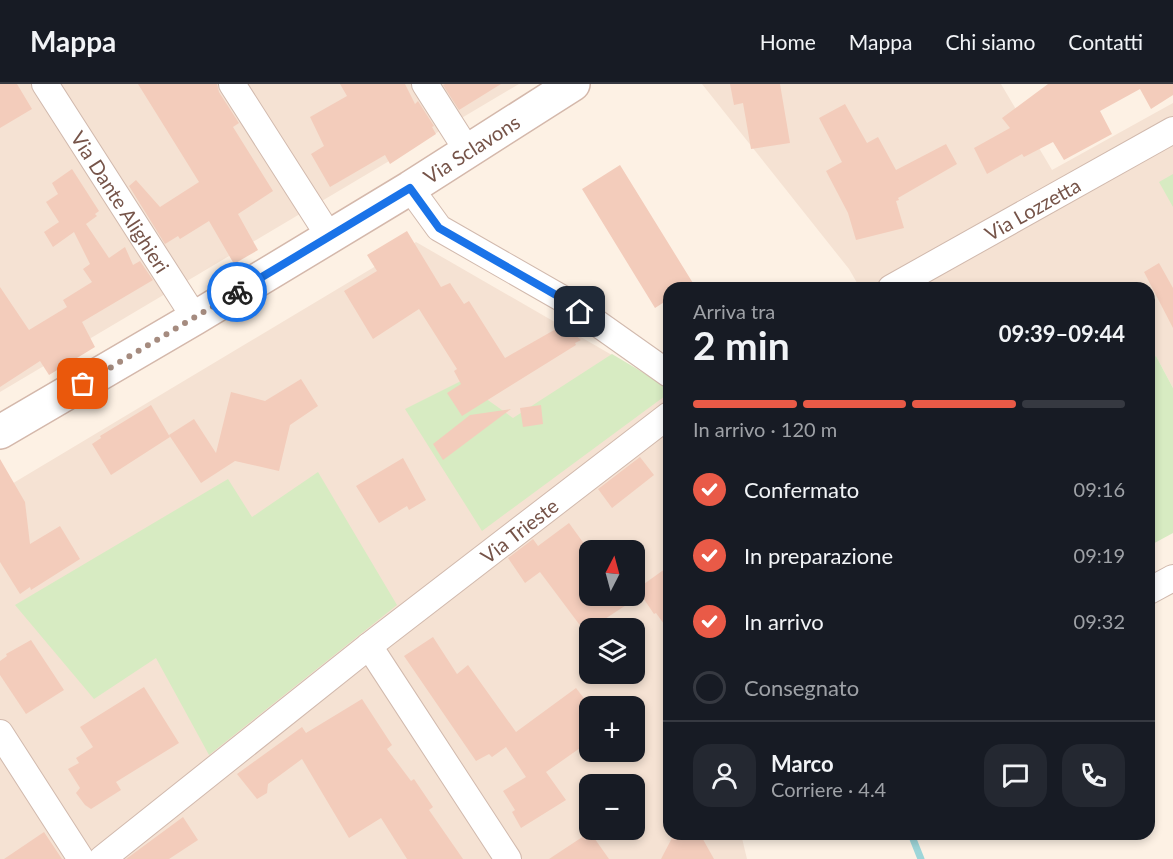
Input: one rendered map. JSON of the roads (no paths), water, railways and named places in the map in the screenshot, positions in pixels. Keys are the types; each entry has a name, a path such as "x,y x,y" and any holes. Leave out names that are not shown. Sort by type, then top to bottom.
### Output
{"street":[{"name":"Via Dante Alighieri","path":"45,84 195,318"},
{"path":"232,84 329,236"},
{"path":"424,84 467,150"},
{"name":"Via Sclavons","path":"0,432 410,188 573,84"},
{"name":"Via Lozzetta","path":"902,282 1173,130"},
{"path":"410,188 439,228 563,299 663,371"},
{"name":"Via Trieste","path":"102,859 369,646 663,420"},
{"path":"1155,588 1173,578"},
{"path":"369,646 508,859"},
{"path":"0,733 81,859"}],"waterway":[{"path":"913,840 921,859"}]}
